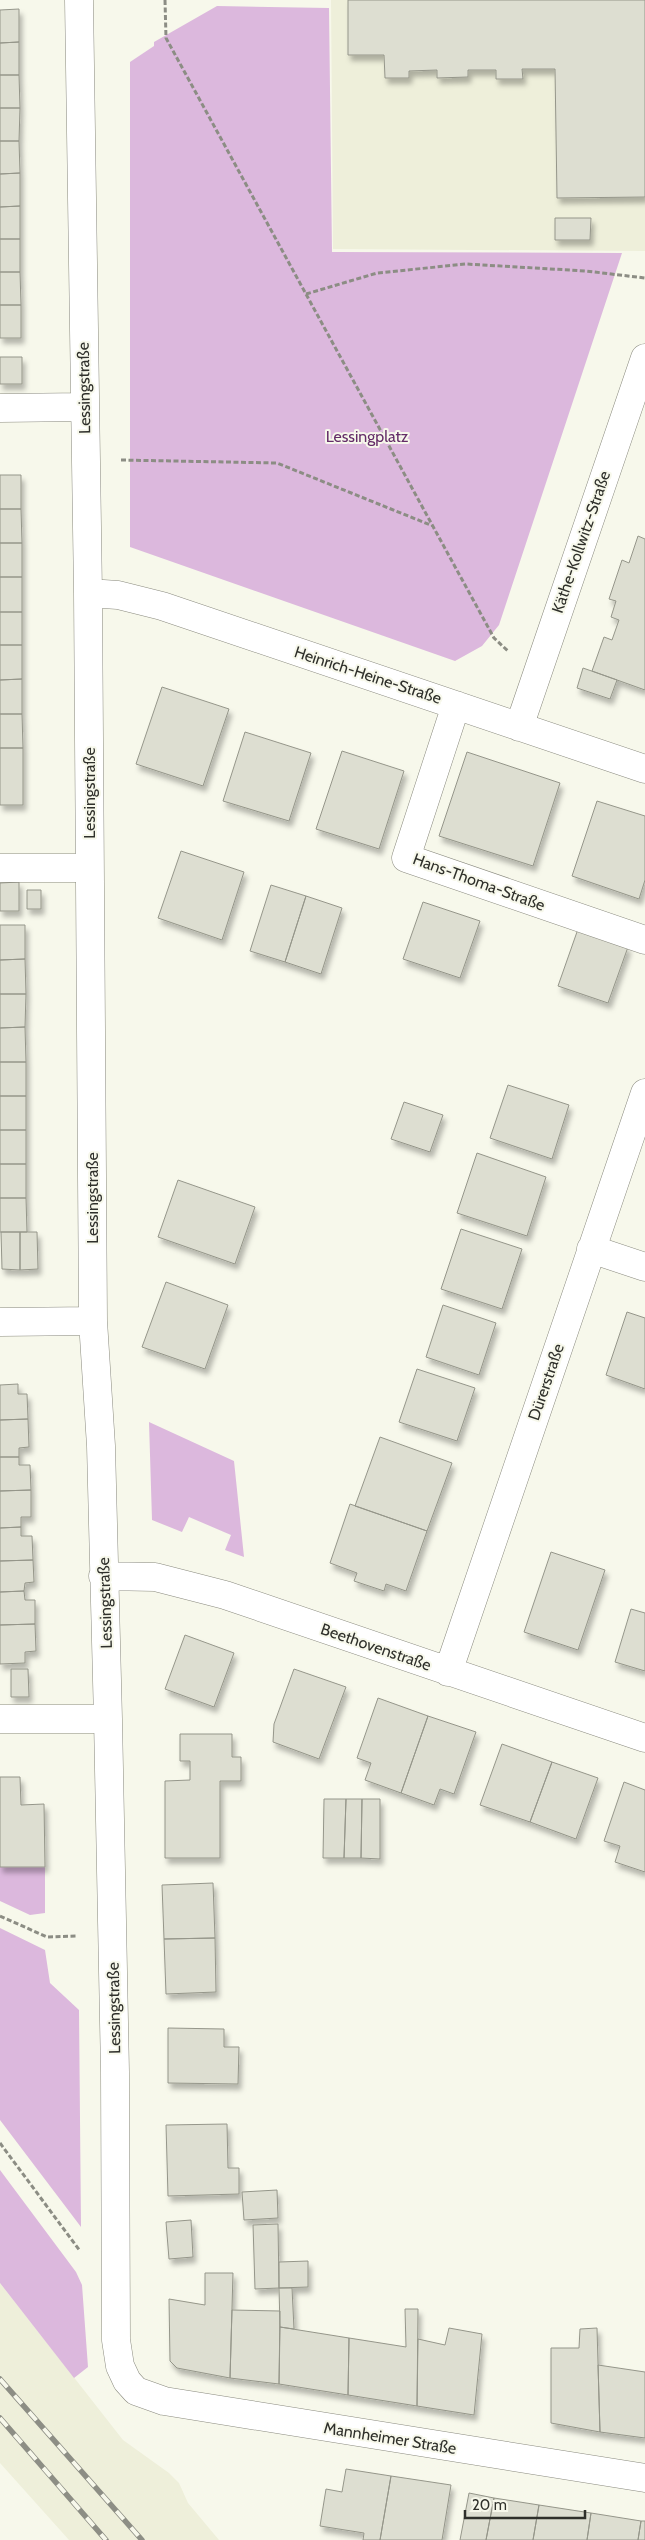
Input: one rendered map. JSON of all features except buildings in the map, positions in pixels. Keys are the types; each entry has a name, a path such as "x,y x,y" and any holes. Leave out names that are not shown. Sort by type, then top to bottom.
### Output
{"street":[{"name":"Lessingstraße","path":"79,0 88,593 93,1321 102,1446 112,1936 116,2340 120,2366 127,2381 136,2391"},
{"name":"Käthe-Kollwitz-Straße","path":"519,727 645,358"},
{"path":"0,408 84,407"},
{"name":"Heinrich-Heine-Straße","path":"88,593 118,595 162,606 645,769"},
{"name":"Hans-Thoma-Straße","path":"456,705 406,858 645,940"},
{"path":"0,868 89,868"},
{"name":"Dürerstraße","path":"448,1672 645,1093"},
{"path":"591,1249 645,1267"},
{"path":"0,1322 93,1321"},
{"name":"Beethovenstraße","path":"104,1576 154,1577 225,1595 645,1738"},
{"path":"0,1720 108,1719"},
{"name":"Mannheimer Straße","path":"136,2391 164,2401 645,2478"}],"path":[{"path":"165,0 166,38 494,638 535,676"},
{"path":"306,294 377,273 466,264 586,271 645,278"},
{"path":"86,460 277,464 433,526"},
{"path":"0,1916 47,1937 112,1936"},
{"path":"0,2143 76,2248 82,2253"}],"shaded area":[{"path":"331,0 645,0 645,251 333,249"},
{"path":"0,2283 123,2440 169,2473 179,2483 188,2503 219,2540 69,2540 0,2463"}],"green space":[{"name":"Lessingplatz","path":"217,6 329,8 332,252 622,253 499,625 482,646 455,661 130,547 130,62 154,46 154,42"},
{"path":"149,1422 234,1461 244,1557 225,1550 231,1535 189,1517 182,1532 152,1520"},
{"path":"0,1867 45,1867 45,1913 30,1915 0,1901"},
{"path":"0,1928 45,1950 50,1983 79,2010 81,2227 0,2120"},
{"path":"0,2170 76,2272 82,2285 88,2367 74,2378 0,2283"}],"railway":[{"path":"0,2379 142,2540"},
{"path":"0,2418 106,2540"}]}
